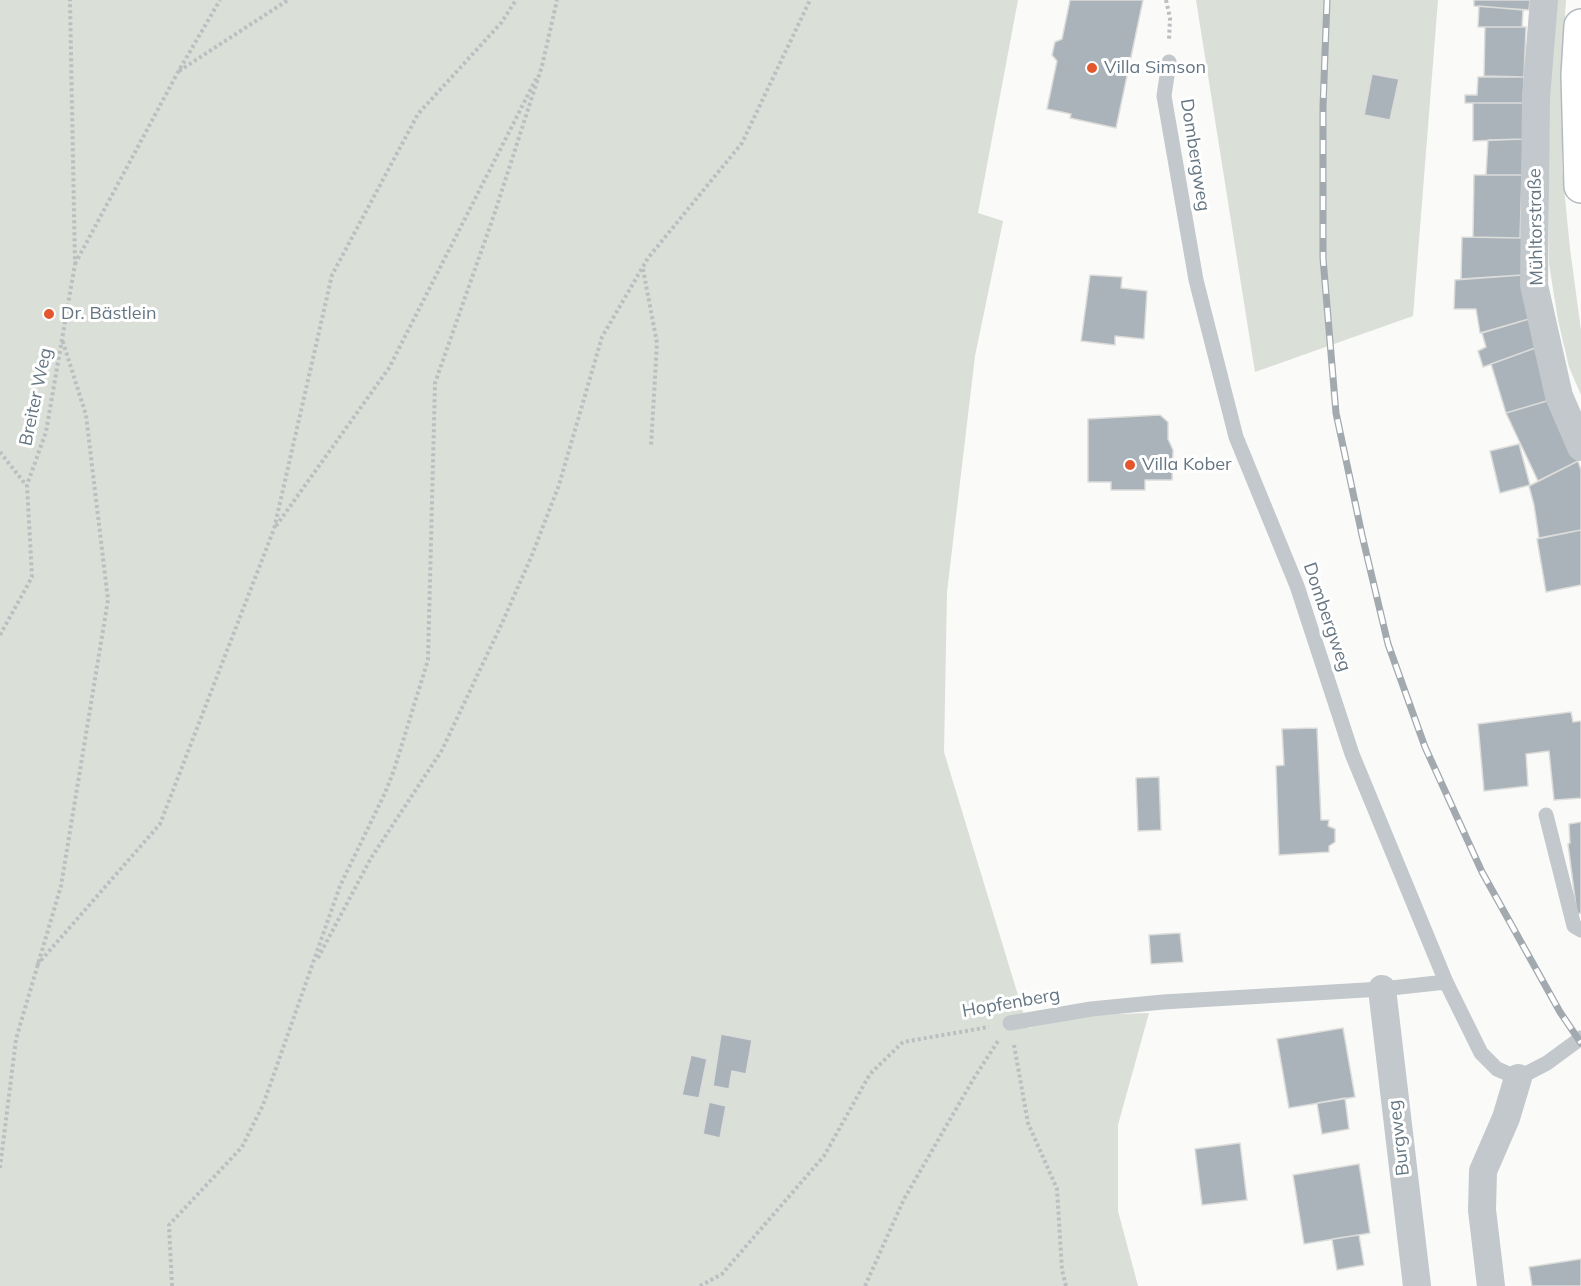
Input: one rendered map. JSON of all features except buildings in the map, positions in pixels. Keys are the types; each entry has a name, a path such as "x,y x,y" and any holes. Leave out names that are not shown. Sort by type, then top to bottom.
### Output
{"main road":[{"path":"1581,26 1578,75 1581,186"}],"street":[{"name":"Mühltorstraße","path":"1544,0 1536,98 1534,285 1559,396 1581,447"},
{"name":"Burgweg","path":"1382,989 1417,1286"},
{"path":"1491,1286 1482,1210 1483,1171 1506,1118 1518,1078"}],"lane":[{"name":"Dombergweg","path":"1169,62 1164,96 1196,280 1236,437 1297,586 1352,754 1446,982 1481,1053 1497,1069 1518,1078"},
{"path":"1546,815 1574,926 1581,930"},
{"name":"Hopfenberg","path":"1010,1023 1091,1009 1162,1002 1382,989 1446,982"},
{"path":"1518,1078 1547,1063 1581,1038"}],"path":[{"path":"70,0 75,264"},
{"path":"75,264 178,72 220,0"},
{"path":"178,72 288,0"},
{"path":"37,965 160,824 274,529 332,275 418,114 501,23 516,0"},
{"path":"172,1286 169,1225 242,1147 263,1105 340,886 386,794 428,660 435,383 494,215 542,66 557,0"},
{"path":"312,969 371,858 442,750 463,707 528,564 559,485 602,337 648,258 742,143 810,0"},
{"path":"1166,0 1170,18 1169,62"},
{"path":"274,529 389,368 542,66"},
{"name":"Breiter Weg","path":"0,635 32,577 27,485 46,432 75,264"},
{"path":"642,268 657,343 651,446"},
{"path":"0,1168 16,1039 61,886 108,600 86,415 62,339"},
{"path":"0,452 27,485"},
{"path":"865,1286 904,1199 974,1078 1010,1023"},
{"path":"1010,1023 1028,1123 1057,1189 1062,1270 1066,1286"},
{"name":"Hopfenberg","path":"700,1286 722,1275 824,1156 870,1074 903,1042 1010,1023"}],"shaded area":[{"path":"0,0 1018,0 978,213 1003,221 975,356 947,592 944,752 1028,1028 1092,1015 1149,1013 1118,1125 1118,1211 1138,1286 0,1286"},
{"path":"1196,0 1438,0 1413,316 1255,372"},
{"path":"1557,0 1566,0 1562,167 1581,330 1581,395 1569,367 1558,320 1549,264 1549,102"}],"railway":[{"path":"1327,0 1323,107 1323,258 1336,413 1388,644 1425,747 1482,872 1560,1012 1581,1043"}],"place":[{"name":"Villa Simson","path":"1092,68"},
{"name":"Dr. Bästlein","path":"49,314"},
{"name":"Villa Kober","path":"1130,465"}]}
